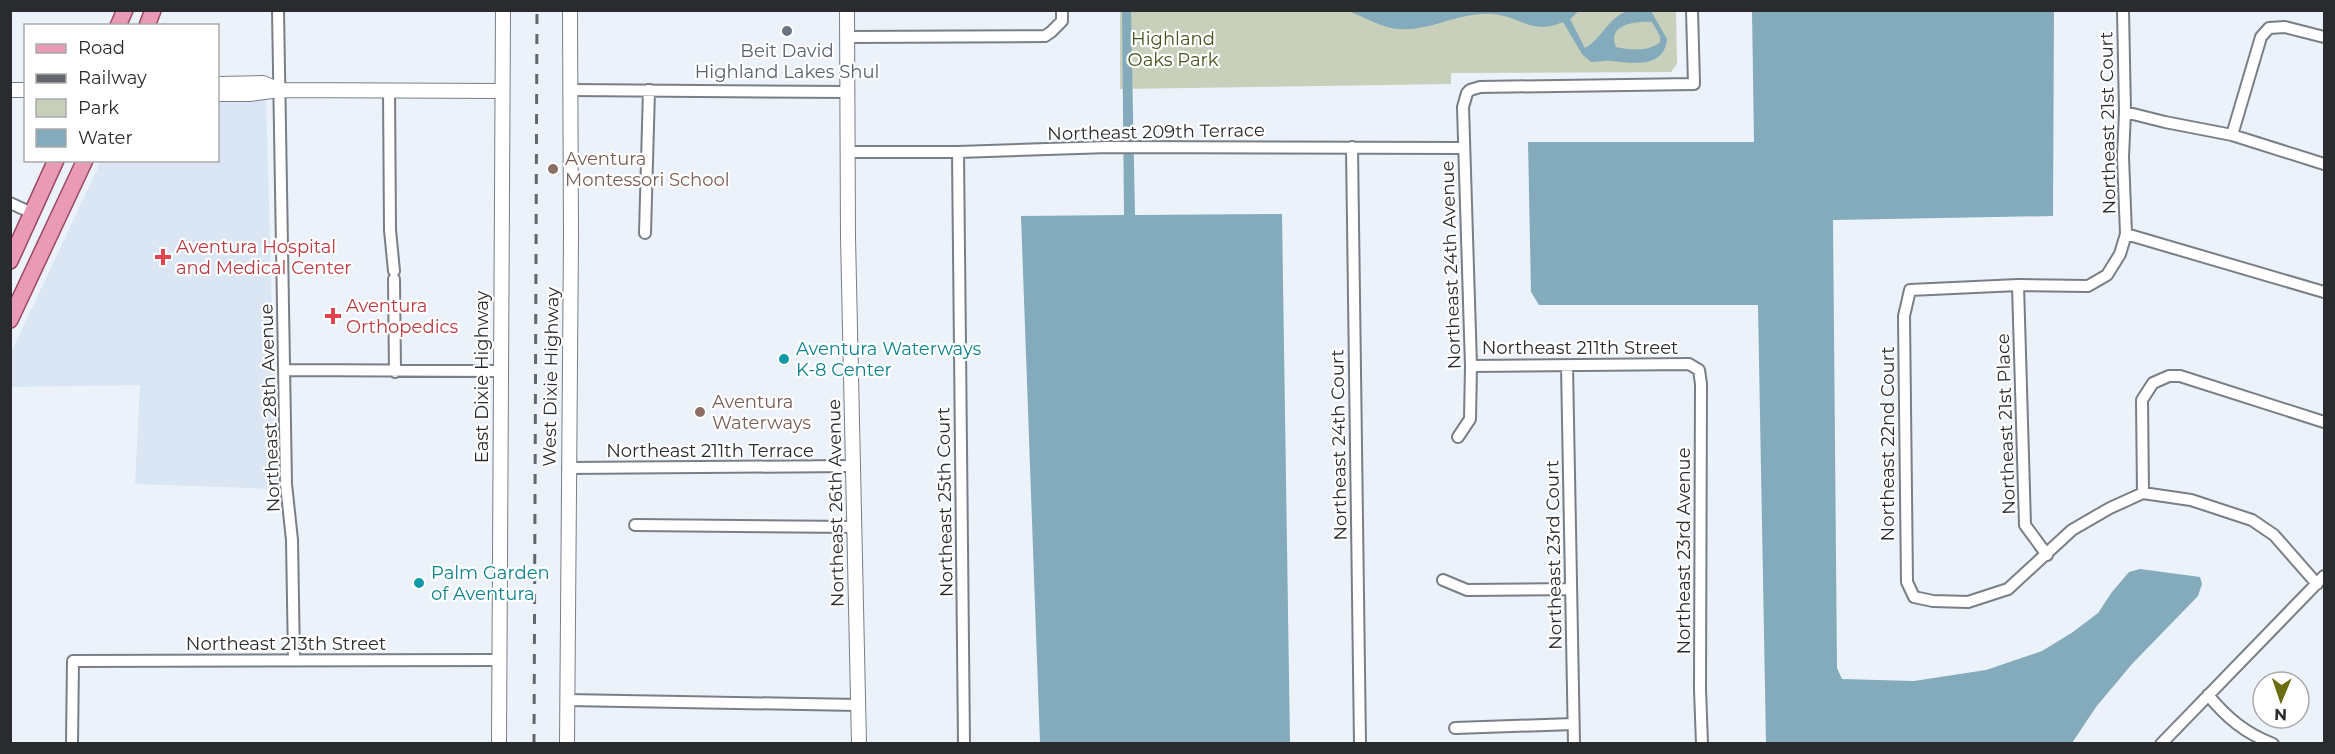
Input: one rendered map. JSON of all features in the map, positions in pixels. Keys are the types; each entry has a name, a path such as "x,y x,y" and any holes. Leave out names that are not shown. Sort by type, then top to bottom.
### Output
{"main road":[{"path":"119,24 125,10"},
{"path":"10,261 55,162"},
{"path":"10,320 84,162"}],"street":[{"name":"Northeast 28th Avenue","path":"278,10 286,484 292,540 294,660"},
{"name":"East Dixie Highway","path":"499,744 499,371 503,10"},
{"name":"West Dixie Highway","path":"567,744 570,10"},
{"name":"Northeast 26th Avenue","path":"847,10 848,237 859,744"},
{"path":"848,37 1045,36 1062,21 1062,10"},
{"name":"Northeast 24th Avenue","path":"1458,437 1470,419 1472,366 1464,148 1463,107 1465,97 1470,90 1502,86 1694,84 1692,10"},
{"name":"Northeast 21st Court","path":"2123,10 2125,112 2123,157 2126,234"},
{"path":"2232,135 2261,38 2269,28 2285,27 2325,38"},
{"path":"219,84 263,83 279,90"},
{"path":"219,94 249,94 279,90 502,91"},
{"path":"389,90 390,230 394,275 395,372"},
{"path":"570,90 848,92"},
{"path":"645,233 649,90"},
{"path":"2125,112 2232,135 2325,164"},
{"name":"Northeast 209th Terrace","path":"849,152 958,152 1122,147 1464,148"},
{"name":"Northeast 24th Court","path":"1352,147 1360,744"},
{"name":"Northeast 25th Court","path":"958,152 964,744"},
{"path":"10,203 32,213"},
{"path":"2018,285 2088,285 2107,275 2120,254 2126,234 2325,292"},
{"name":"Northeast 22nd Court","path":"2018,285 1910,290 1904,316 1907,582 1914,597 1933,601 1968,602 2008,589 2047,555"},
{"name":"Northeast 21st Place","path":"2018,285 2025,525 2047,555"},
{"name":"Northeast 211th Street","path":"1472,366 1689,364"},
{"name":"Northeast 23rd Avenue","path":"1689,364 1699,370 1701,384 1700,689 1702,744"},
{"name":"Northeast 23rd Court","path":"1567,366 1574,744"},
{"path":"284,370 499,371"},
{"path":"2143,493 2142,400 2153,383 2169,376 2180,376 2325,422"},
{"name":"Northeast 211th Terrace","path":"568,468 853,466"},
{"path":"2047,555 2072,530 2110,508 2143,493 2191,500 2252,520 2274,535 2321,580 2161,744"},
{"path":"635,525 855,528"},
{"path":"1443,580 1467,590 1571,589"},
{"name":"Northeast 213th Street","path":"72,744 73,661 499,660"},
{"path":"2208,696 2229,719 2254,736 2272,744"},
{"path":"567,700 858,705"},
{"path":"1455,728 1573,724"}],"shaded area":[{"name":"Aventura Hospital and Medical Center","path":"266,98 277,489 135,484 140,385 11,387 11,353 101,162 219,162 219,99"}],"green space":[{"name":"Highland Oaks Park","path":"1120,11 1676,11 1677,64 1671,72 1451,73 1451,84 1120,89"}],"water":[{"path":"1122,10 1131,11 1135,215 1282,214 1290,743 1040,743 1021,216 1124,215"},
{"path":"1631,10 1641,10 1651,11 1667,39 1665,49 1654,60 1638,63 1591,62 1582,54 1563,22 1542,27 1502,15 1479,14 1429,26 1404,29 1386,27 1348,11 1579,11 1570,19 1585,48 1597,39 1617,17","holes":["1639,22 1652,22 1660,36 1660,42 1656,45 1639,49 1616,47 1614,39 1619,29"]},
{"path":"1752,11 2054,11 2053,216 1833,220 1837,668 1842,679 1914,681 1986,670 2042,651 2073,632 2098,613 2129,572 2140,569 2200,577 2202,584 2198,596 2132,664 2096,707 2072,743 1766,743 1758,305 1539,305 1531,292 1528,142 1754,142"}],"railway":[{"path":"534,744 537,10"}],"place":[{"name":"Beit David Highland Lakes Shul","path":"787,31"},
{"name":"Aventura Montessori School","path":"553,169"},
{"name":"Aventura Hospital and Medical Center","path":"163,257"},
{"name":"Aventura Orthopedics","path":"333,316"},
{"name":"Aventura Waterways K-8 Center","path":"784,359"},
{"name":"Aventura Waterways","path":"700,412"},
{"name":"Palm Garden of Aventura","path":"419,583"}]}
